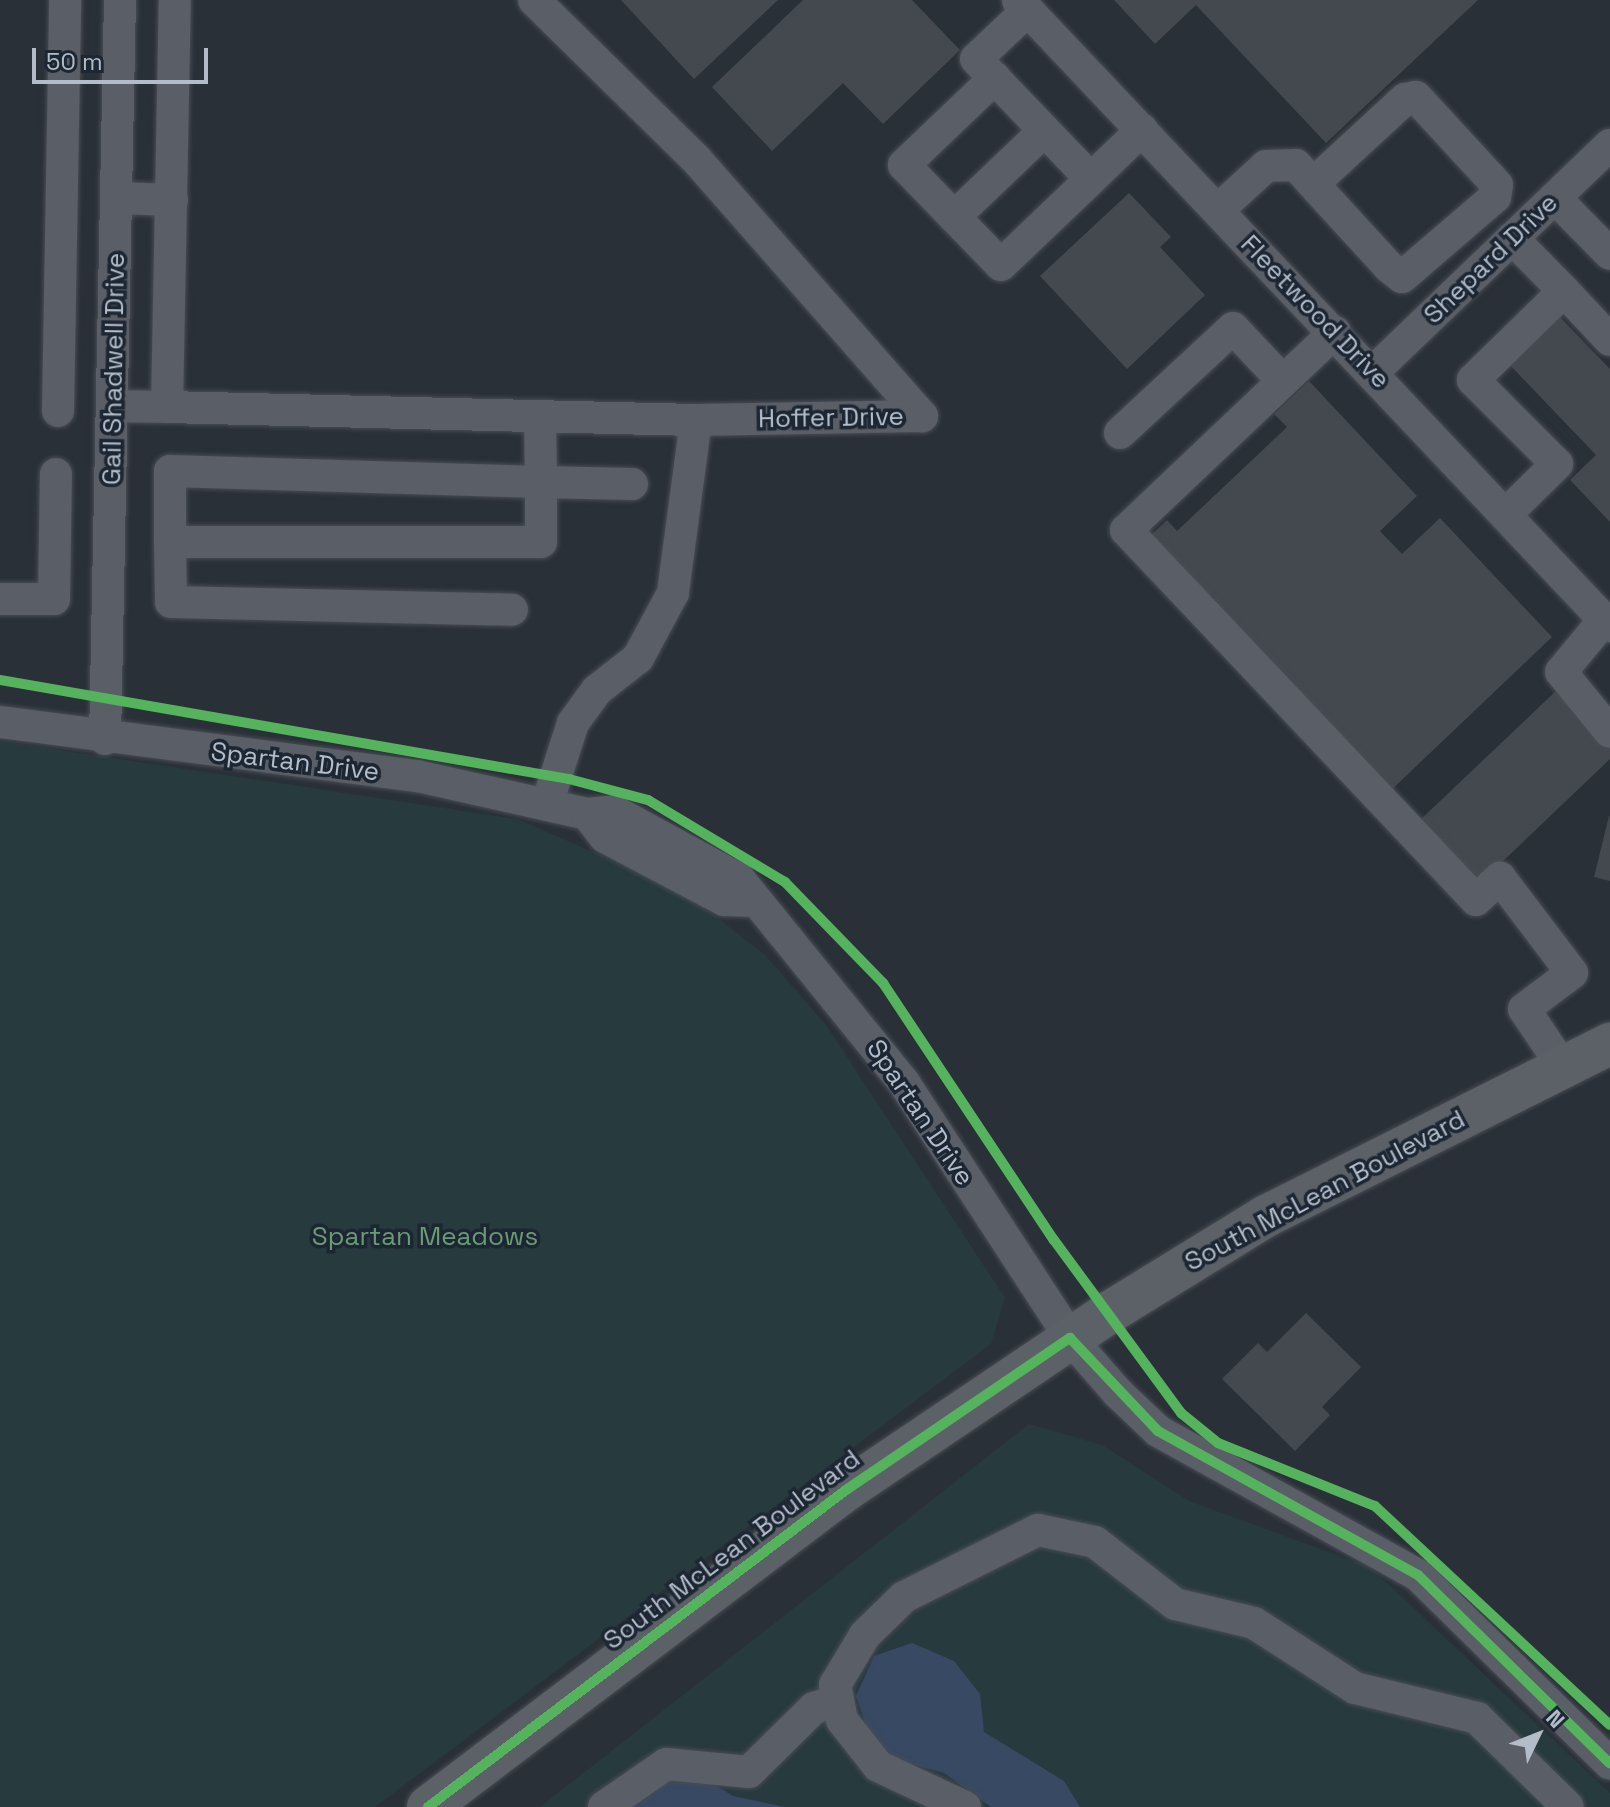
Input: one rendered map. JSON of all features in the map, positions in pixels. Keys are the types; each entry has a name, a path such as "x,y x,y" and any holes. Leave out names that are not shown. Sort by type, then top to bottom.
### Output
{"main road":[{"name":"South McLean Boulevard","path":"428,1807 846,1490 1070,1338 1266,1216 1610,1044"}],"street":[{"path":"58,411 65,0"},
{"name":"Gail Shadwell Drive","path":"105,739 120,0"},
{"path":"167,407 175,0"},
{"name":"Hoffer Drive","path":"534,0 695,158 922,416 696,420"},
{"path":"1023,5 976,59 1091,179"},
{"name":"Fleetwood Drive","path":"1023,5 1607,623"},
{"path":"995,78 904,165 1001,265 1142,130"},
{"path":"1218,210 1277,160 1296,165 1313,184 1402,277 1495,197 1497,185 1416,97 1405,99 1313,184"},
{"path":"954,217 1044,131"},
{"name":"Shepard Drive","path":"1373,372 1610,145"},
{"path":"118,198 172,200"},
{"path":"1555,198 1610,254"},
{"path":"1457,232 1486,263"},
{"path":"1512,238 1610,340"},
{"path":"1505,515 1557,464 1473,380 1564,291"},
{"path":"1120,433 1233,328 1283,381"},
{"path":"1335,332 1126,530 1476,900 1500,878 1572,973 1524,1009 1563,1067"},
{"path":"113,406 696,420 673,593 638,658 597,690 573,723 547,804"},
{"path":"170,542 541,542 540,416"},
{"path":"512,610 171,602 170,471 632,484"},
{"path":"0,599 54,599 56,474"},
{"path":"1607,623 1561,672 1610,732"},
{"name":"Spartan Drive","path":"0,722 105,739 417,776 587,814 614,811 739,879 753,901 904,1083 1070,1338 1158,1431 1418,1575 1610,1764"},
{"path":"833,1702 849,1658 904,1597 1013,1537 1068,1531 1095,1542 1175,1604 1254,1623 1355,1688 1477,1718 1568,1807"},
{"path":"604,1807 666,1764 749,1772 814,1708 833,1702"},
{"path":"833,1702 878,1766 965,1807"}],"green space":[{"name":"Spartan Meadows","path":"0,741 517,819 683,891 765,955 826,1025 1005,1298 991,1344 375,1807 0,1807"},
{"path":"1029,1424 1102,1445 1189,1501 1370,1567 1610,1793 1610,1807 540,1807"}],"water":[{"path":"912,1643 954,1661 980,1694 984,1732 1064,1781 1080,1807 991,1807 944,1773 892,1759 868,1731 856,1696 874,1656"},
{"path":"678,1775 701,1776 733,1796 785,1807 629,1807"}],"building":[{"path":"621,0 778,0 694,79"},
{"path":"803,0 912,0 960,50 883,124 843,83 772,151 712,87"},
{"path":"1114,0 1478,0 1326,143 1196,5 1155,44"},
{"path":"1129,193 1171,237 1160,247 1205,295 1127,369 1040,276"},
{"path":"1556,313 1610,369 1610,522 1570,480 1596,455 1506,361"},
{"path":"1309,381 1417,496 1380,531 1402,554 1440,518 1552,637 1387,794 1146,540 1167,520 1177,531 1287,427 1274,414"},
{"path":"1557,690 1610,745 1610,759 1478,885 1418,822"},
{"path":"1610,816 1610,881 1594,877"},
{"path":"1306,1313 1361,1367 1322,1407 1330,1415 1295,1451 1222,1379 1258,1343 1267,1352"}],"cycle path":[{"path":"0,680 569,779 648,800 785,882 883,983 1054,1240 1181,1413 1218,1443 1375,1506 1610,1725"},
{"path":"428,1807 846,1490 1070,1338 1158,1431 1418,1575 1610,1764"}]}
